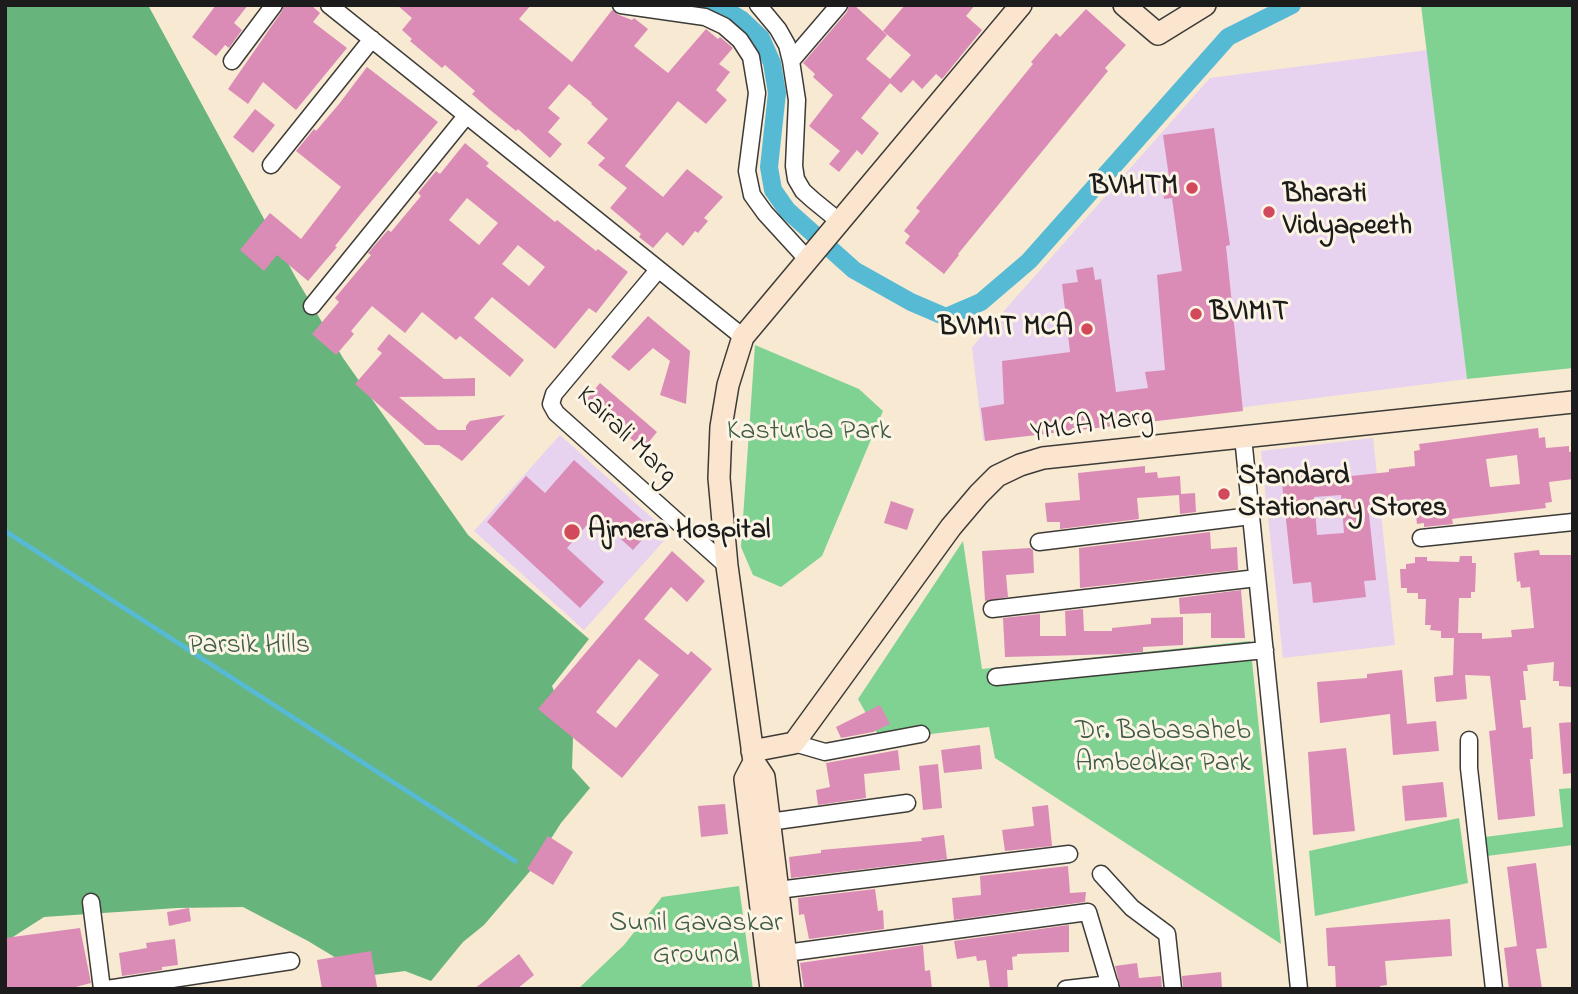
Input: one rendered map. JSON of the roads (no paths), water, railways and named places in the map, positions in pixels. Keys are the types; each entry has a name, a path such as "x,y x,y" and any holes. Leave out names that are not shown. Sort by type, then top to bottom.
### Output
{"main road":[{"path":"790,989 764,777 753,756 727,566 719,478 721,427 728,385 743,337 1021,5"},
{"path":"1124,5 1158,34 1205,5"},
{"name":"YMCA Marg","path":"794,743 951,527 997,476 1020,465 1043,458 1573,402"},
{"path":"753,756 794,743"},
{"path":"753,756 745,779 771,989"}],"street":[{"path":"232,61 274,5"},
{"path":"329,5 743,337"},
{"path":"621,5 705,17 724,26 740,40 751,57 757,93 747,171 752,195 765,213 810,257"},
{"path":"791,61 839,5"},
{"path":"764,7 787,45 791,61 797,100 794,166 796,179 803,191 838,224"},
{"path":"271,165 372,39"},
{"path":"312,306 466,116"},
{"name":"Kairali Marg","path":"658,270 554,394 551,404 556,414 727,566"},
{"path":"1243,437 1299,989"},
{"path":"1039,542 1251,516"},
{"path":"1421,538 1573,522"},
{"path":"992,609 1257,578"},
{"path":"996,677 1265,650"},
{"path":"794,743 825,752 921,734"},
{"path":"1469,740 1469,768 1494,989"},
{"path":"769,822 907,803"},
{"path":"778,890 1069,854"},
{"path":"1101,874 1132,908 1167,934 1173,989"},
{"path":"91,902 104,989 291,961"},
{"path":"786,953 1088,912 1110,986 1066,989"}],"waterway":[{"path":"706,5 721,7 742,20 761,38 772,63 777,93 769,167 773,190 787,210 854,270 911,302 946,317 981,302 1029,261 1228,37 1292,5"},
{"path":"5,531 515,861"}],"place":[{"name":"BVIHTM","path":"1192,188"},
{"name":"Bharati Vidyapeeth","path":"1269,212"},
{"name":"BVIMIT","path":"1196,314"},
{"name":"BVIMIT MCA","path":"1087,329"},
{"name":"Standard Stationary Stores","path":"1224,494"},
{"name":"Ajmera Hospital","path":"572,532"}],"park label":[{"name":"Kasturba Park","path":"809,433"},
{"name":"Parsik Hills","path":"249,647"},
{"name":"Dr. Babasaheb Ambedkar Park","path":"1163,749"},
{"name":"Sunil Gavaskar Ground","path":"696,941"}]}
